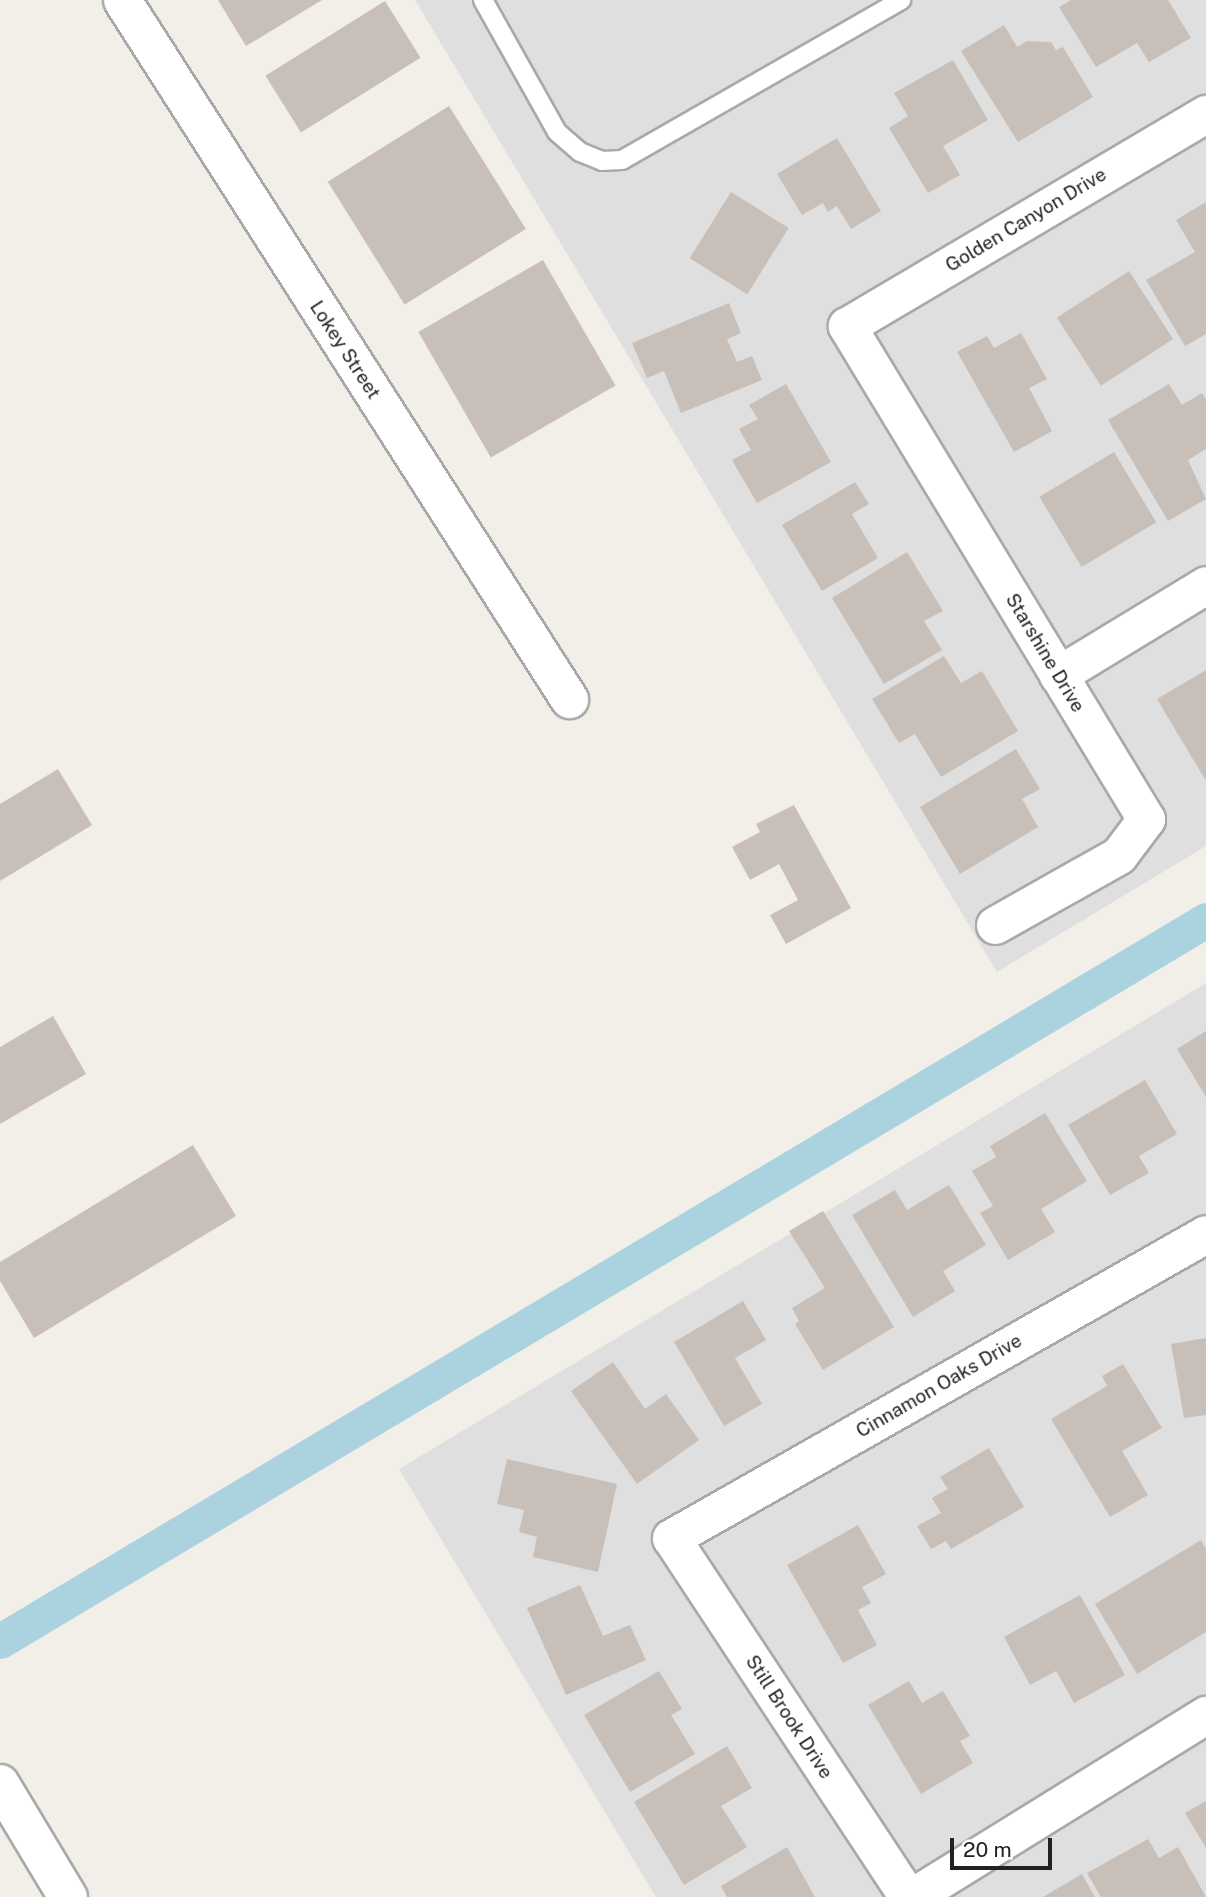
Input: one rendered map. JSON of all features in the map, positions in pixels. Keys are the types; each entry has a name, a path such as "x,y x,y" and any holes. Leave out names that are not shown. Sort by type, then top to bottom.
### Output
{"street":[{"name":"Lokey Street","path":"122,0 569,699"},
{"name":"Golden Canyon Drive","path":"847,326 1206,114"},
{"name":"Starshine Drive","path":"847,326 1146,819 1119,855 995,925"},
{"path":"1058,675 1206,584"},
{"name":"Cinnamon Oaks Drive","path":"671,1538 1206,1234"},
{"name":"Still Brook Drive","path":"671,1538 910,1897"},
{"path":"910,1897 1206,1715"},
{"path":"0,1784 68,1897"}],"lane":[{"path":"482,0 557,132 580,152 602,161 622,160 901,0"}],"shaded area":[{"path":"415,0 1206,0 1206,846 997,972"},
{"path":"1206,983 1206,1897 656,1897 399,1469"}],"building":[{"path":"218,0 322,0 246,46"},
{"path":"1071,0 1168,0 1191,38 1149,62 1137,43 1096,67 1059,7"},
{"path":"385,1 421,58 301,133 265,76"},
{"path":"1004,25 1017,47 1027,41 1051,42 1056,50 1063,47 1093,97 1018,142 961,51"},
{"path":"953,60 988,120 943,146 960,175 928,193 889,128 908,116 894,93"},
{"path":"449,106 526,229 405,305 328,182"},
{"path":"837,138 881,211 851,229 837,206 828,212 823,203 802,215 777,174"},
{"path":"731,192 789,228 747,294 690,258"},
{"path":"1206,202 1206,334 1185,346 1146,280 1195,252 1176,220"},
{"path":"543,260 616,386 491,458 418,332"},
{"path":"1129,271 1173,339 1101,386 1057,318"},
{"path":"729,303 741,333 727,339 737,362 752,356 762,380 681,413 664,371 647,378 632,343"},
{"path":"1021,333 1047,379 1029,388 1052,431 1014,452 957,352 987,336 994,348"},
{"path":"786,384 831,462 757,503 732,460 751,450 739,429 758,419 749,405"},
{"path":"1169,384 1182,405 1202,393 1206,399 1206,449 1188,460 1206,499 1168,521 1108,420"},
{"path":"1114,452 1156,522 1082,567 1039,497"},
{"path":"855,482 869,504 852,514 878,558 822,591 782,525"},
{"path":"907,552 943,611 924,621 942,650 884,684 832,598"},
{"path":"944,656 961,683 982,671 1018,731 941,777 915,734 899,743 872,699"},
{"path":"1206,670 1206,781 1157,699"},
{"path":"1016,749 1040,789 1022,799 1038,827 960,874 920,807"},
{"path":"58,769 92,825 0,881 0,804"},
{"path":"794,805 851,908 786,944 770,915 798,900 779,864 750,880 732,847 760,832 756,824"},
{"path":"53,1016 86,1074 0,1124 0,1047"},
{"path":"1206,1031 1206,1097 1177,1049"},
{"path":"1145,1080 1177,1134 1139,1156 1149,1173 1110,1195 1068,1125"},
{"path":"1045,1113 1087,1181 1041,1209 1055,1232 1008,1260 980,1213 993,1206 972,1171 996,1157 990,1146"},
{"path":"193,1145 236,1216 34,1338 0,1281 0,1262"},
{"path":"949,1185 986,1245 943,1271 955,1291 913,1317 852,1215 895,1190 907,1210"},
{"path":"823,1211 894,1327 823,1370 795,1324 799,1321 792,1308 825,1288 789,1231"},
{"path":"743,1301 766,1340 735,1358 762,1404 724,1426 674,1342"},
{"path":"1206,1338 1206,1415 1184,1418 1171,1344"},
{"path":"613,1362 645,1409 666,1394 699,1440 637,1484 571,1391"},
{"path":"1123,1364 1162,1428 1122,1451 1148,1495 1110,1517 1051,1419 1107,1386 1102,1376"},
{"path":"989,1448 1024,1507 951,1549 946,1541 931,1549 917,1526 941,1513 932,1498 948,1489 940,1477"},
{"path":"507,1459 617,1484 598,1572 533,1557 537,1537 519,1532 524,1510 497,1504"},
{"path":"858,1525 886,1574 862,1587 871,1603 858,1610 877,1645 843,1663 787,1565"},
{"path":"1201,1540 1206,1549 1206,1632 1137,1674 1095,1604"},
{"path":"580,1585 603,1636 630,1625 646,1660 566,1695 527,1608"},
{"path":"1080,1595 1125,1675 1074,1703 1056,1671 1030,1685 1004,1637"},
{"path":"659,1671 682,1709 671,1715 695,1754 630,1792 584,1715"},
{"path":"909,1681 922,1703 943,1691 970,1736 960,1741 973,1763 921,1794 868,1705"},
{"path":"727,1746 752,1788 721,1806 747,1847 684,1885 634,1802"},
{"path":"1206,1801 1206,1848 1185,1813"},
{"path":"1148,1839 1159,1858 1178,1847 1206,1897 1101,1897 1087,1873"},
{"path":"787,1847 815,1897 727,1897 721,1886"},
{"path":"1082,1874 1095,1897 1043,1897"}],"waterway":[{"path":"0,1641 1206,920"}]}
